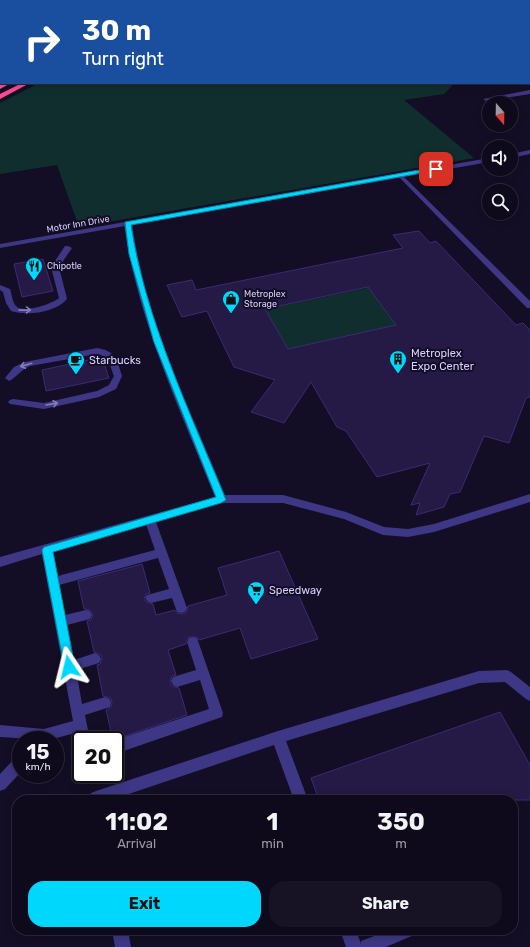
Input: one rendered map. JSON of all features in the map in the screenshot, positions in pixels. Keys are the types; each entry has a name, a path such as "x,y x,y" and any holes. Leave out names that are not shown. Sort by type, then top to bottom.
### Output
{"highway":[{"path":"0,97 25,84"}],"street":[{"path":"505,96 530,92"},
{"path":"518,155 530,152"},
{"name":"Motor Inn Drive","path":"0,246 482,161"},
{"path":"400,175 530,306"},
{"path":"128,224 132,254 158,342 221,500"},
{"path":"0,287 7,291 11,306 21,311 53,306 59,303 63,299 55,266 68,248"},
{"path":"9,378 13,372 26,365 97,351 108,353 111,356 118,376 113,387 99,394 44,406 13,402"},
{"path":"0,562 221,500 283,499 346,516 383,531 408,533 434,528 530,498"},
{"path":"150,520 160,553 181,608"},
{"path":"47,550 81,731"},
{"path":"54,582 160,553"},
{"path":"151,598 176,592"},
{"path":"61,622 86,615"},
{"path":"124,744 217,713 193,642"},
{"path":"69,667 95,659"},
{"path":"177,681 204,673"},
{"path":"105,795 278,737 479,677 507,676 530,695"},
{"path":"78,711 105,703"},
{"path":"62,731 80,725"},
{"path":"0,731 12,733"},
{"path":"278,737 299,795"},
{"path":"0,784 12,771"},
{"path":"121,935 123,947"},
{"path":"350,935 354,947"},
{"path":"369,946 396,935"}],"green space":[{"path":"37,84 451,84 452,86 444,94 404,100 474,158 79,227 57,165 0,174 0,103"},
{"path":"377,286 385,310 396,325 288,349 267,313 253,312"}],"building":[{"name":"Metroplex Expo Center","path":"419,231 430,243 436,241 516,325 523,323 530,330 530,397 526,398 509,443 484,436 460,492 450,494 444,507 416,515 420,503 411,505 430,463 377,477 346,431 337,427 311,382 284,423 251,412 275,380 234,367 207,311 182,317 167,285 192,280 196,290 403,248 393,235","holes":["368,287 396,325 288,349 265,309"]},
{"name":"Chipotle","path":"43,259 53,291 22,297 14,264"},
{"name":"Starbucks","path":"102,357 109,378 46,391 42,370"},
{"path":"279,551 318,639 251,659 240,628 199,640 197,637 189,637 186,644 168,650 176,675 172,676 170,682 172,686 179,688 187,715 124,736 124,731 111,731 106,710 111,707 111,698 103,696 97,665 100,664 102,658 100,654 94,652 87,621 91,620 93,614 90,610 84,609 78,581 142,564 150,593 146,594 144,599 146,602 153,604 156,615 175,610 177,613 181,614 186,613 188,606 227,595 218,568"},
{"path":"500,712 530,765 530,800 518,800 518,795 317,795 311,778"}],"place":[{"name":"Chipotle","path":"34,281"},
{"name":"Metroplex Storage","path":"231,314"},
{"name":"Metroplex Expo Center","path":"398,374"},
{"name":"Starbucks","path":"76,375"},
{"name":"Speedway","path":"256,605"}],"route":[{"path":"69,667 47,550 221,500 158,342 132,254 128,224 436,169"}]}
